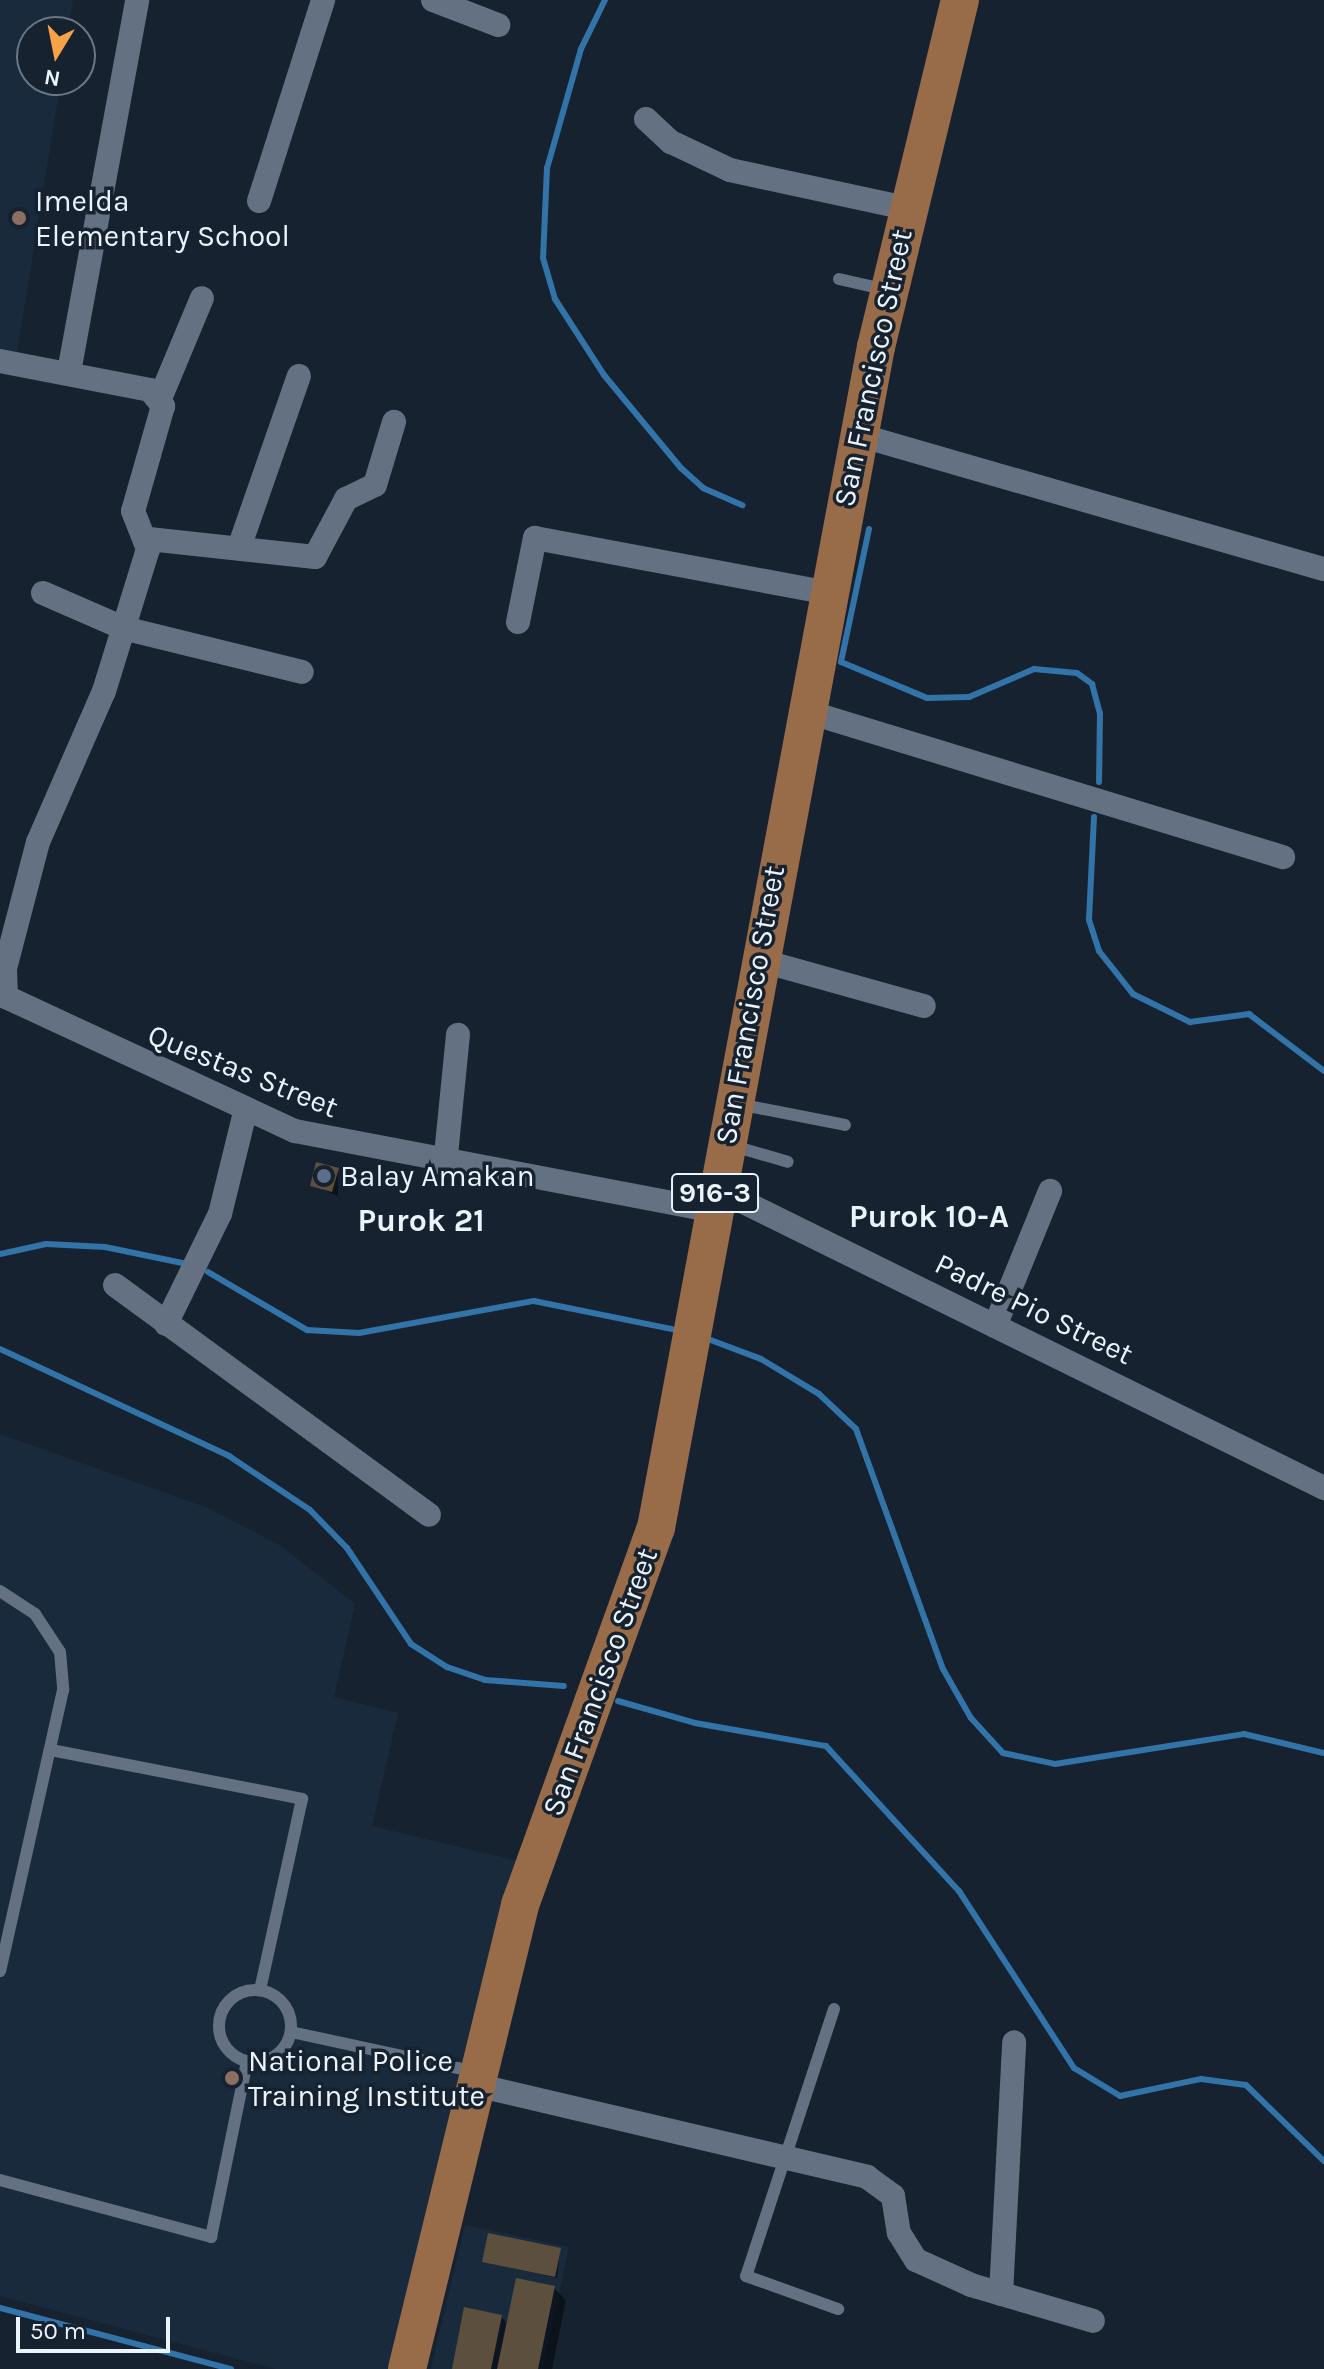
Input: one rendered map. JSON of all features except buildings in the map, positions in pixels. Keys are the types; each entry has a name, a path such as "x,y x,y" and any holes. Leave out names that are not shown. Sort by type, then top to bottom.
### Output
{"main road":[{"name":"San Francisco Street","path":"407,2369 537,1854 645,1571 713,1199 735,1103 805,711 888,290 960,0"}],"street":[{"path":"69,372 137,0"},
{"path":"259,201 323,0"},
{"path":"433,0 498,25"},
{"path":"646,119 671,142 730,170 906,208"},
{"path":"123,628 149,539 133,511 162,418 161,396 173,382 202,298"},
{"path":"0,361 69,372 161,396"},
{"path":"240,545 299,376"},
{"path":"149,539 240,545 304,560 321,553 346,499 375,485 394,422"},
{"path":"859,435 1324,569"},
{"path":"518,622 535,538 828,593"},
{"path":"43,593 123,628 302,672"},
{"name":"Questas Street","path":"123,628 104,691 38,842 3,991 22,1010 245,1112 342,1146 445,1165 713,1199"},
{"path":"805,711 1283,857"},
{"path":"759,960 924,1006"},
{"path":"445,1165 458,1035"},
{"path":"166,1324 216,1226 245,1112"},
{"path":"995,1326 1050,1191"},
{"name":"Padre Pio Street","path":"713,1199 995,1326 1324,1488"},
{"path":"115,1285 429,1515"},
{"path":"1001,2294 1014,2042"},
{"path":"478,2079 883,2184 916,2260 1001,2294 1093,2321"}],"lane":[{"path":"839,279 888,290"},
{"path":"735,1103 845,1125"},
{"path":"725,1144 788,1162"},
{"path":"0,1591 35,1614 60,1652 63,1690 0,1971"},
{"path":"51,1750 302,1799 260,1990"},
{"path":"247,2062 220,2038 221,2013 236,1995 260,1990 281,2001 291,2032"},
{"path":"834,2009 789,2159 746,2276 838,2309"},
{"path":"291,2032 478,2079"},
{"path":"247,2062 275,2056 291,2032"},
{"path":"0,2180 211,2237 247,2062"}],"shaded area":[{"name":"Imelda Elementary School","path":"0,0 73,0 70,16 16,16 16,96 58,96 16,358 0,355"},
{"name":"National Police Training Institute","path":"0,1434 208,1508 281,1546 355,1604 334,1697 398,1713 372,1826 517,1861 391,2369 276,2369 0,2296"},
{"path":"465,2225 569,2247 543,2369 431,2369"}],"waterway":[{"path":"605,0 581,49 547,168 543,258 555,299 604,375 681,468 703,488 742,505"},
{"path":"869,529 841,662 927,698 969,697 1034,669 1077,673 1092,684 1100,713 1099,782"},
{"path":"1094,817 1089,920 1099,951 1133,994 1190,1022 1249,1014 1324,1071"},
{"path":"0,1254 46,1244 105,1247 187,1264"},
{"path":"208,1272 307,1330 359,1333 534,1301 672,1329"},
{"path":"708,1339 761,1359 819,1394 856,1429 943,1669 971,1718 1003,1753 1055,1764 1244,1734 1324,1753"},
{"path":"0,1349 229,1456 310,1510 347,1548 411,1644 447,1667 485,1680 564,1686"},
{"path":"618,1701 695,1723 826,1746 959,1891 1074,2068 1120,2096 1201,2079 1246,2085 1324,2161"},
{"path":"0,2308 231,2369"}],"place":[{"name":"Imelda Elementary School","path":"19,218"},
{"name":"Balay Amakan","path":"324,1176"},
{"name":"National Police Training Institute","path":"232,2078"}],"district":[{"name":"Purok 10-A","path":"929,1217"},
{"name":"Purok 21","path":"421,1221"}]}
